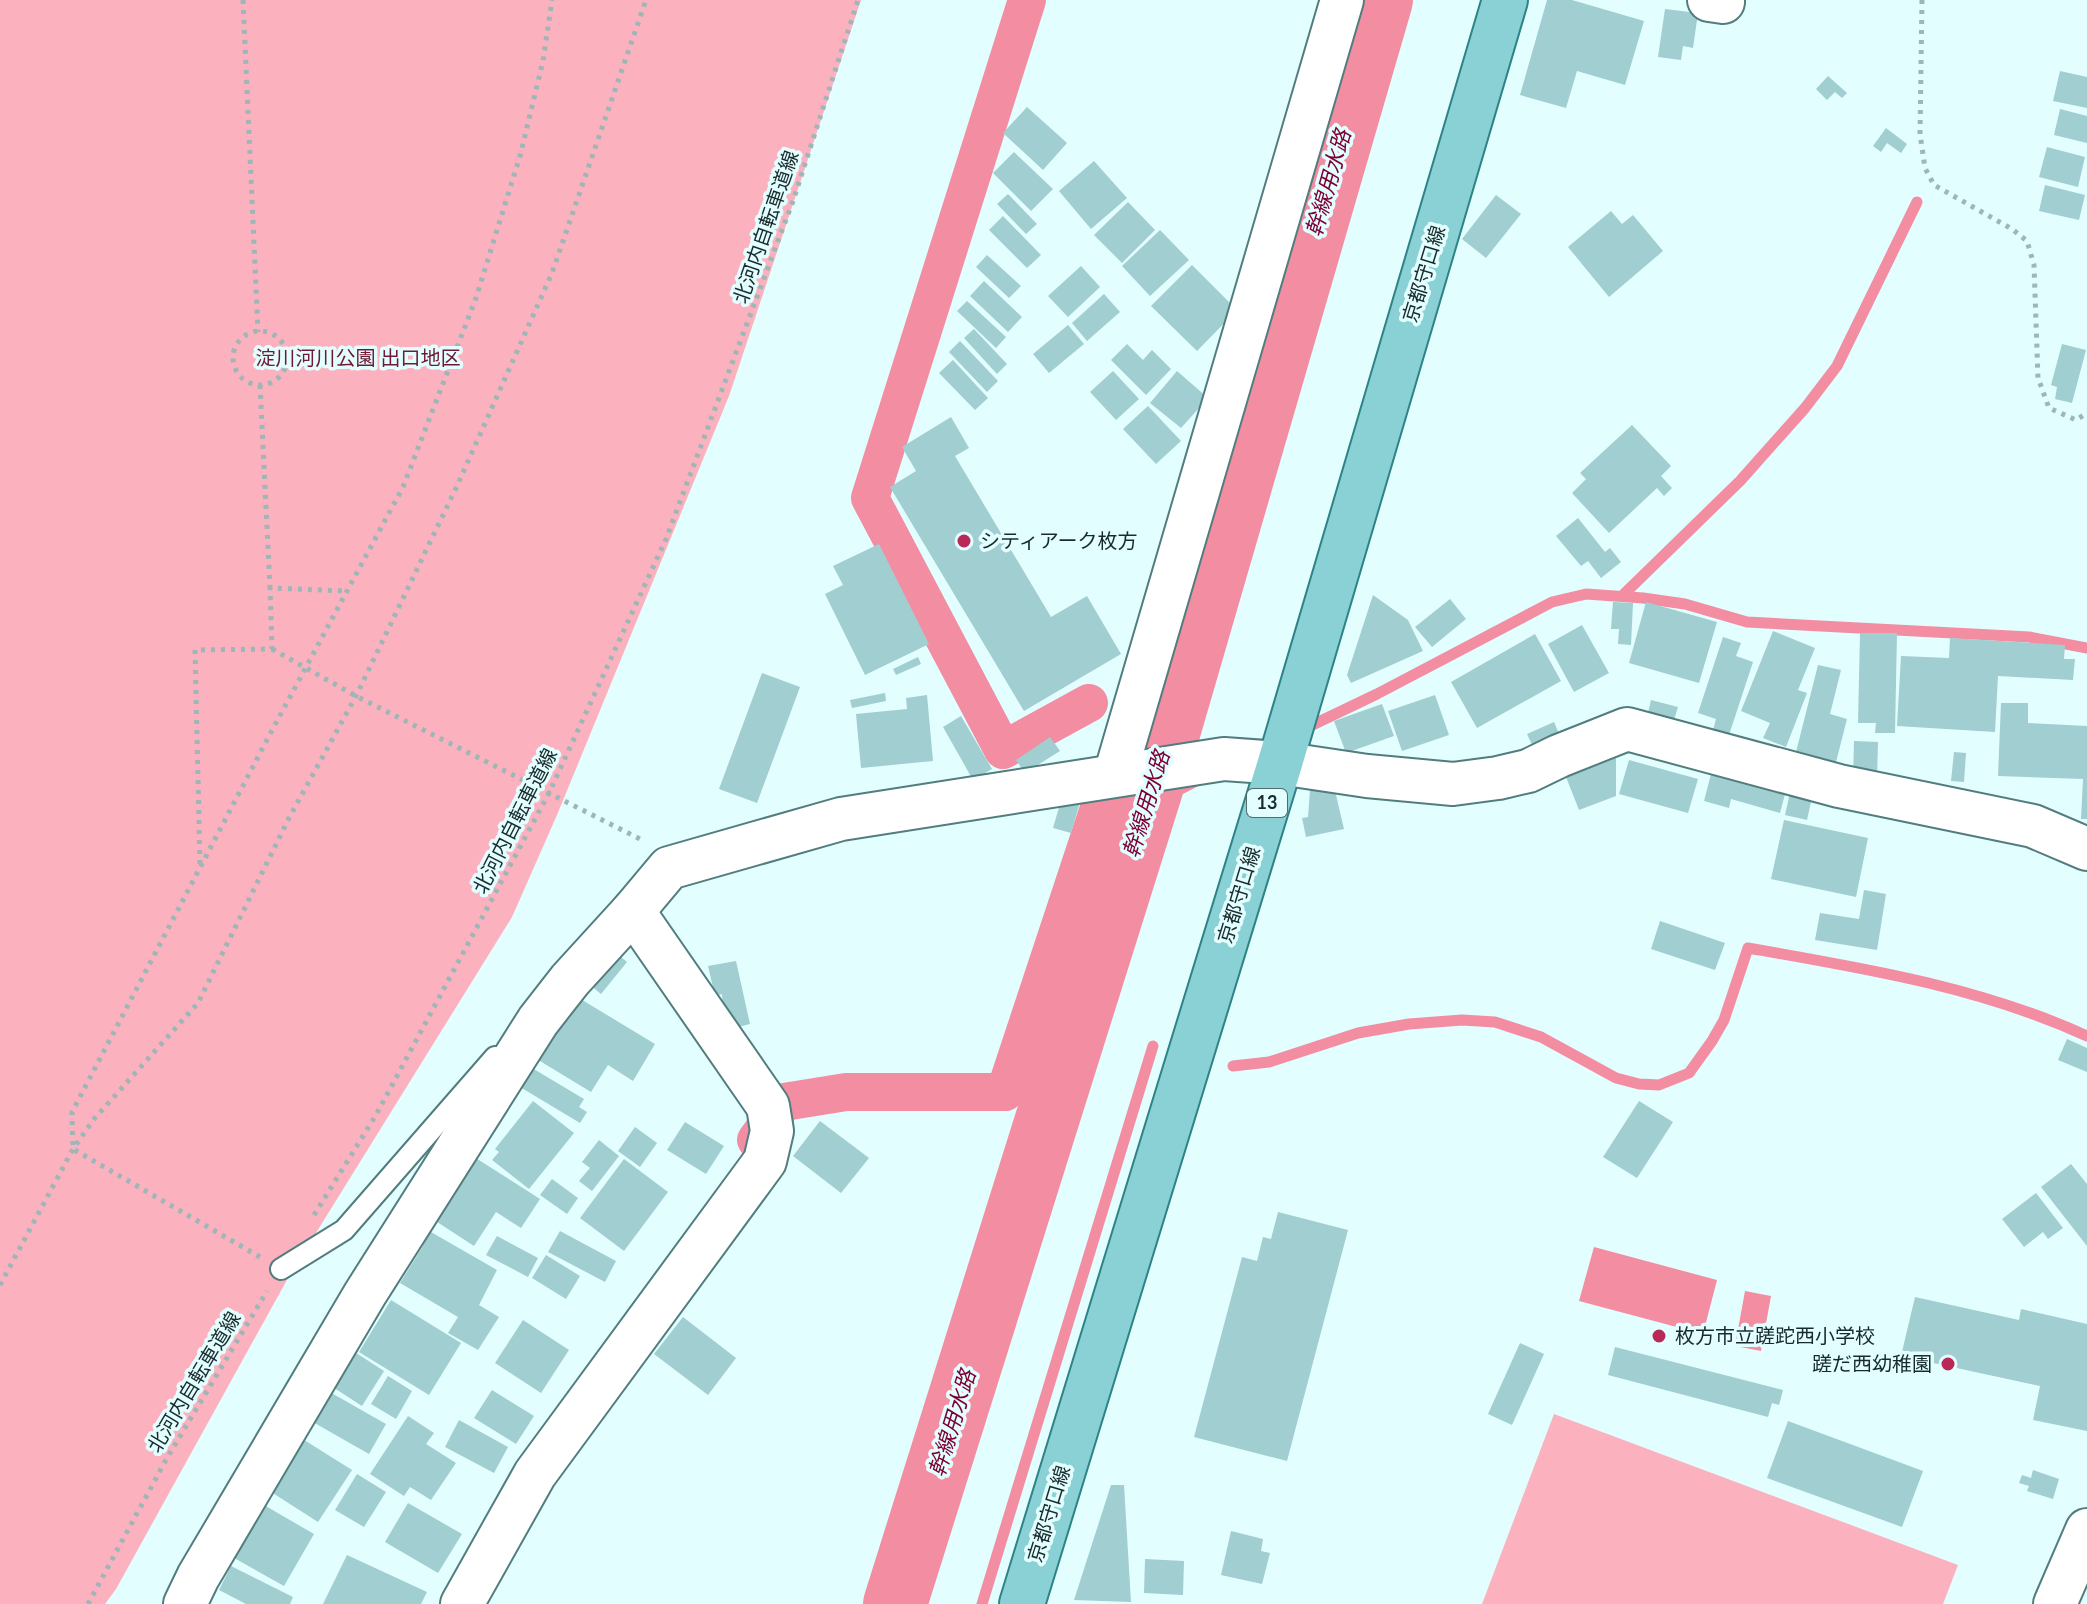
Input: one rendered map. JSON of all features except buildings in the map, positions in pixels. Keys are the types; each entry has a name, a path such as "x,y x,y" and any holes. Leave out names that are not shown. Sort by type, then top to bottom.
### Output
{"main road":[{"name":"京都守口線","path":"1022,1604 1278,763 1505,0"}],"street":[{"path":"1115,775 1342,0"},
{"path":"1709,0 1723,0"},
{"path":"185,1604 206,1563 365,1294 538,1021 669,868 841,819 1224,759 1453,784 1498,778 1528,771 1627,729 1839,786 2033,826 2087,849"},
{"path":"462,1604 535,1474 765,1161 770,1119 633,911"},
{"path":"2055,1604 2087,1530"}],"lane":[{"path":"281,1269 344,1230 504,1047 538,1021"}],"path":[{"path":"243,0 258,332"},
{"path":"73,1149 72,1112 403,487 476,298 520,156 543,61 552,0"},
{"path":"0,1285 73,1149 94,1119 198,1003 289,818 356,696 457,486 552,273 646,0"},
{"name":"北河内自転車道線","path":"312,1217 376,1115 549,793 666,539 793,201 858,0"},
{"path":"1922,0 1920,134 1925,168 1934,185 2012,229 2027,241 2034,265 2038,378 2049,408 2076,420 2087,413"},
{"path":"265,331 283,343 288,361 276,381 260,385 243,379 235,369 233,359 234,350 243,336 265,331"},
{"path":"260,385 272,649"},
{"path":"270,588 347,591"},
{"path":"200,867 195,650 272,649 356,696 645,842"},
{"path":"73,1149 281,1269"},
{"name":"北河内自転車道線","path":"88,1604 167,1458 281,1269"}],"green space":[{"name":"淀川河川公園 出口地区","path":"0,0 861,0 729,396 512,917 288,1278 105,1604 0,1604"},
{"path":"1554,1414 1958,1565 1943,1604 1482,1604"}],"shaded area":[{"path":"1594,1247 1717,1280 1703,1334 1579,1301"},
{"path":"1745,1291 1771,1296 1761,1351 1735,1346"}],"waterway":[{"path":"1027,0 870,498 1003,750 1089,703"},
{"name":"幹線用水路","path":"895,1604 1161,757 1381,0"},
{"path":"1622,596 1740,481 1805,408 1837,366 1917,202"},
{"path":"1304,729 1552,602 1586,594 1685,604 1747,622 2029,637 2087,648"},
{"path":"1145,807 1198,780"},
{"path":"756,1140 784,1102 846,1092 1005,1092 1103,796 1145,807"},
{"path":"1233,1066 1269,1062 1358,1033 1409,1024 1462,1020 1495,1022 1541,1037 1616,1078 1659,1085 1689,1073 1712,1041 1724,1020 1748,948 1878,972 1963,992 2005,1004 2087,1036"},
{"path":"982,1604 1153,1046"}],"place":[{"name":"シティアーク枚方","path":"964,541"},
{"name":"枚方市立蹉跎西小学校","path":"1659,1336"},
{"name":"蹉だ西幼稚園","path":"1948,1364"}]}
